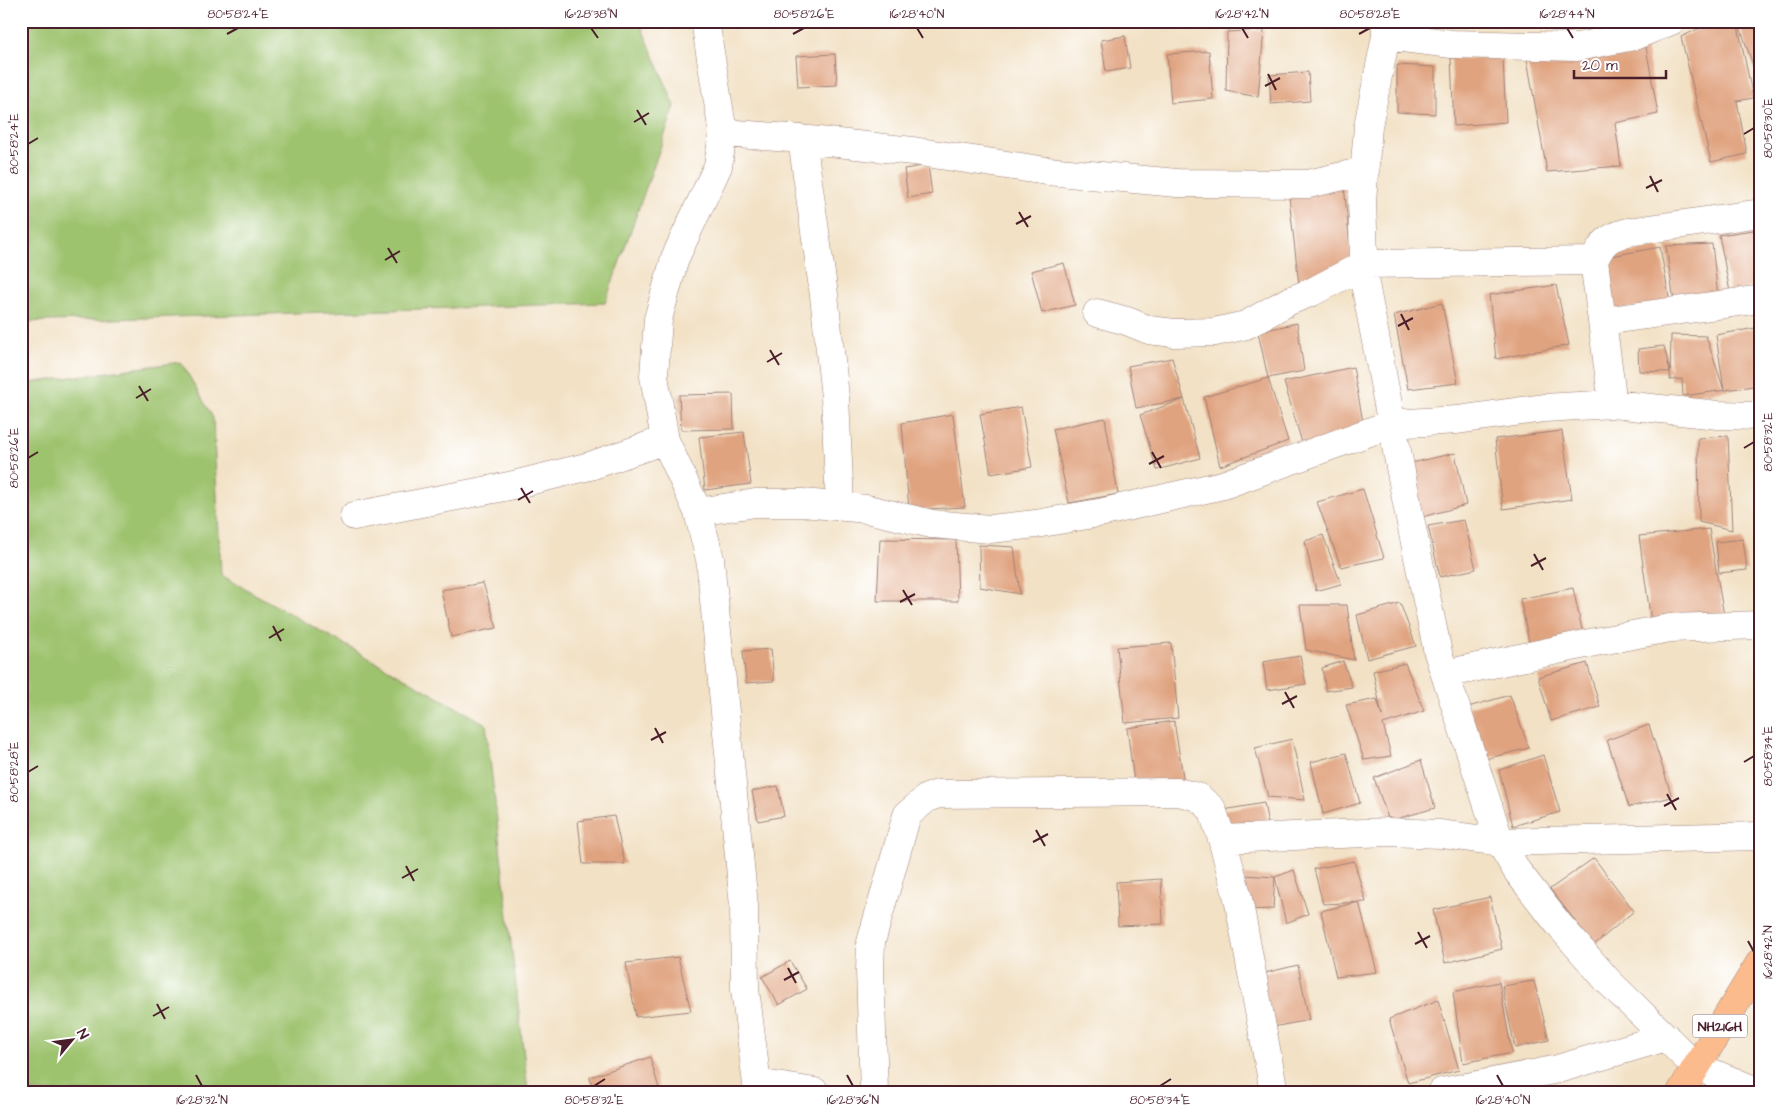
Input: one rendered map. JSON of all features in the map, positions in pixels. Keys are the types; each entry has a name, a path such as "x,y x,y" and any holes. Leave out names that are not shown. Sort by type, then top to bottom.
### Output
{"highway":[{"name":"NH216H","path":"1681,1092 1695,1066 1761,961"}],"street":[{"path":"705,21 723,132 718,166 675,258 658,319 654,376 665,440 698,512 710,559 744,906 745,989 758,1087 815,1092"},
{"path":"1671,21 1634,36 1577,47 1452,44 1386,29 1368,126 1362,200 1365,284 1391,424 1436,644 1500,842 1517,871 1560,926 1608,981 1695,1066 1759,1092"},
{"path":"723,132 913,151 1047,171 1177,182 1308,184 1365,171"},
{"path":"802,139 827,323 834,396 840,506"},
{"path":"1614,404 1594,261 1600,246 1615,236 1628,232 1761,213"},
{"path":"1097,313 1127,321 1148,330 1174,333 1215,332 1246,325 1289,300 1312,292 1365,264 1594,261"},
{"path":"1603,321 1761,299"},
{"path":"698,512 755,503 803,503 867,510 932,524 990,529 1036,524 1104,512 1223,486 1391,424 1457,420 1544,408 1614,404 1718,415 1761,416"},
{"path":"354,516 509,486 590,466 665,440"},
{"path":"1446,674 1670,628 1761,625"},
{"path":"874,1092 870,970 871,942 907,815 927,798 938,794 1178,792 1198,797 1212,809 1222,839 1238,898 1274,1092"},
{"path":"1222,839 1388,832 1441,834 1500,842 1761,836"},
{"path":"1442,1092 1558,1069 1666,1037"}],"green space":[{"path":"21,21 639,21 675,106 605,303 21,322"},
{"path":"181,362 213,418 221,575 486,724 528,1092 21,1092 21,384"}],"building":[{"path":"1715,21 1737,21 1753,98 1737,101 1747,154 1711,162 1681,37"},
{"path":"1738,21 1761,21 1761,86 1760,86"},
{"path":"1264,30 1258,97 1226,91 1227,32"},
{"path":"1125,36 1130,68 1106,72 1101,40"},
{"path":"1646,47 1658,114 1615,123 1621,166 1547,172 1527,59"},
{"path":"1209,51 1213,99 1171,103 1167,54"},
{"path":"835,54 837,85 798,87 796,56"},
{"path":"1451,58 1503,59 1506,122 1454,126"},
{"path":"1397,65 1435,67 1435,114 1397,112"},
{"path":"1308,72 1310,101 1271,104 1269,75"},
{"path":"928,165 932,194 908,198 904,169"},
{"path":"1344,184 1352,270 1299,285 1289,197"},
{"path":"1761,229 1761,285 1730,292 1719,235"},
{"path":"1712,244 1718,297 1674,302 1666,246"},
{"path":"1660,247 1670,303 1614,310 1606,257"},
{"path":"1064,263 1075,305 1042,313 1031,271"},
{"path":"1556,285 1569,345 1496,359 1489,295"},
{"path":"1442,303 1458,383 1408,389 1394,315"},
{"path":"1297,323 1304,371 1268,378 1258,332"},
{"path":"1761,327 1761,385 1683,396 1682,379 1670,380 1671,335 1706,336 1724,390 1716,335"},
{"path":"1664,346 1670,372 1639,371 1638,349"},
{"path":"1172,358 1184,399 1136,408 1128,366"},
{"path":"1353,367 1365,433 1303,446 1284,382"},
{"path":"1268,378 1288,441 1220,466 1204,397"},
{"path":"733,394 734,429 681,430 679,395"},
{"path":"1184,399 1200,458 1157,470 1140,415"},
{"path":"1021,407 1032,467 991,474 980,414"},
{"path":"953,414 965,507 909,510 902,423"},
{"path":"1105,418 1118,494 1069,503 1053,429"},
{"path":"1562,431 1572,499 1503,509 1495,439"},
{"path":"744,432 751,484 705,490 699,437"},
{"path":"1728,436 1732,530 1699,522 1698,438"},
{"path":"1455,453 1466,505 1422,517 1411,463"},
{"path":"1363,489 1384,558 1341,567 1317,502"},
{"path":"1464,520 1476,569 1440,577 1428,526"},
{"path":"1709,529 1724,616 1651,622 1639,536"},
{"path":"1323,535 1341,584 1316,591 1305,541"},
{"path":"880,539 956,540 958,601 877,601"},
{"path":"1743,539 1747,570 1719,573 1716,542"},
{"path":"979,545 1014,547 1020,594 980,587"},
{"path":"483,583 497,628 451,637 441,590"},
{"path":"1573,588 1584,639 1531,651 1520,599"},
{"path":"1400,603 1416,646 1367,659 1357,615"},
{"path":"1300,605 1347,605 1354,660 1306,650"},
{"path":"1171,643 1178,718 1125,723 1117,647"},
{"path":"771,649 774,681 746,683 743,651"},
{"path":"1300,656 1306,684 1267,690 1263,662"},
{"path":"1343,661 1352,687 1326,691 1322,668"},
{"path":"1405,663 1424,711 1383,724 1391,756 1364,760 1346,705 1377,699 1382,716 1373,671"},
{"path":"1587,663 1600,707 1551,721 1538,677"},
{"path":"1510,695 1529,748 1485,759 1468,707"},
{"path":"1174,721 1184,783 1135,789 1127,728"},
{"path":"1649,725 1672,797 1629,807 1607,740"},
{"path":"1292,739 1305,800 1268,797 1255,748"},
{"path":"1346,753 1360,803 1323,814 1311,762"},
{"path":"1543,755 1560,812 1513,826 1499,770"},
{"path":"1421,760 1435,808 1389,821 1374,778"},
{"path":"778,786 784,816 758,821 752,791"},
{"path":"1264,803 1269,830 1230,832 1223,810"},
{"path":"614,816 625,864 583,864 578,821"},
{"path":"1594,858 1634,911 1594,945 1550,889"},
{"path":"1354,861 1366,902 1323,904 1314,869"},
{"path":"1294,870 1308,914 1286,923 1275,877"},
{"path":"1244,875 1275,877 1273,909 1245,910"},
{"path":"1161,879 1163,924 1118,926 1116,882"},
{"path":"1490,897 1502,949 1445,963 1433,910"},
{"path":"1359,902 1377,972 1336,977 1321,911"},
{"path":"678,957 691,1011 636,1017 626,963"},
{"path":"790,961 807,989 779,1005 762,977"},
{"path":"1298,965 1309,1020 1273,1027 1261,974"},
{"path":"1534,981 1549,1040 1515,1048 1502,986"},
{"path":"1499,982 1512,1053 1463,1063 1453,992"},
{"path":"1438,1000 1459,1070 1408,1083 1389,1019"},
{"path":"650,1057 660,1092 593,1092 590,1077"}]}
